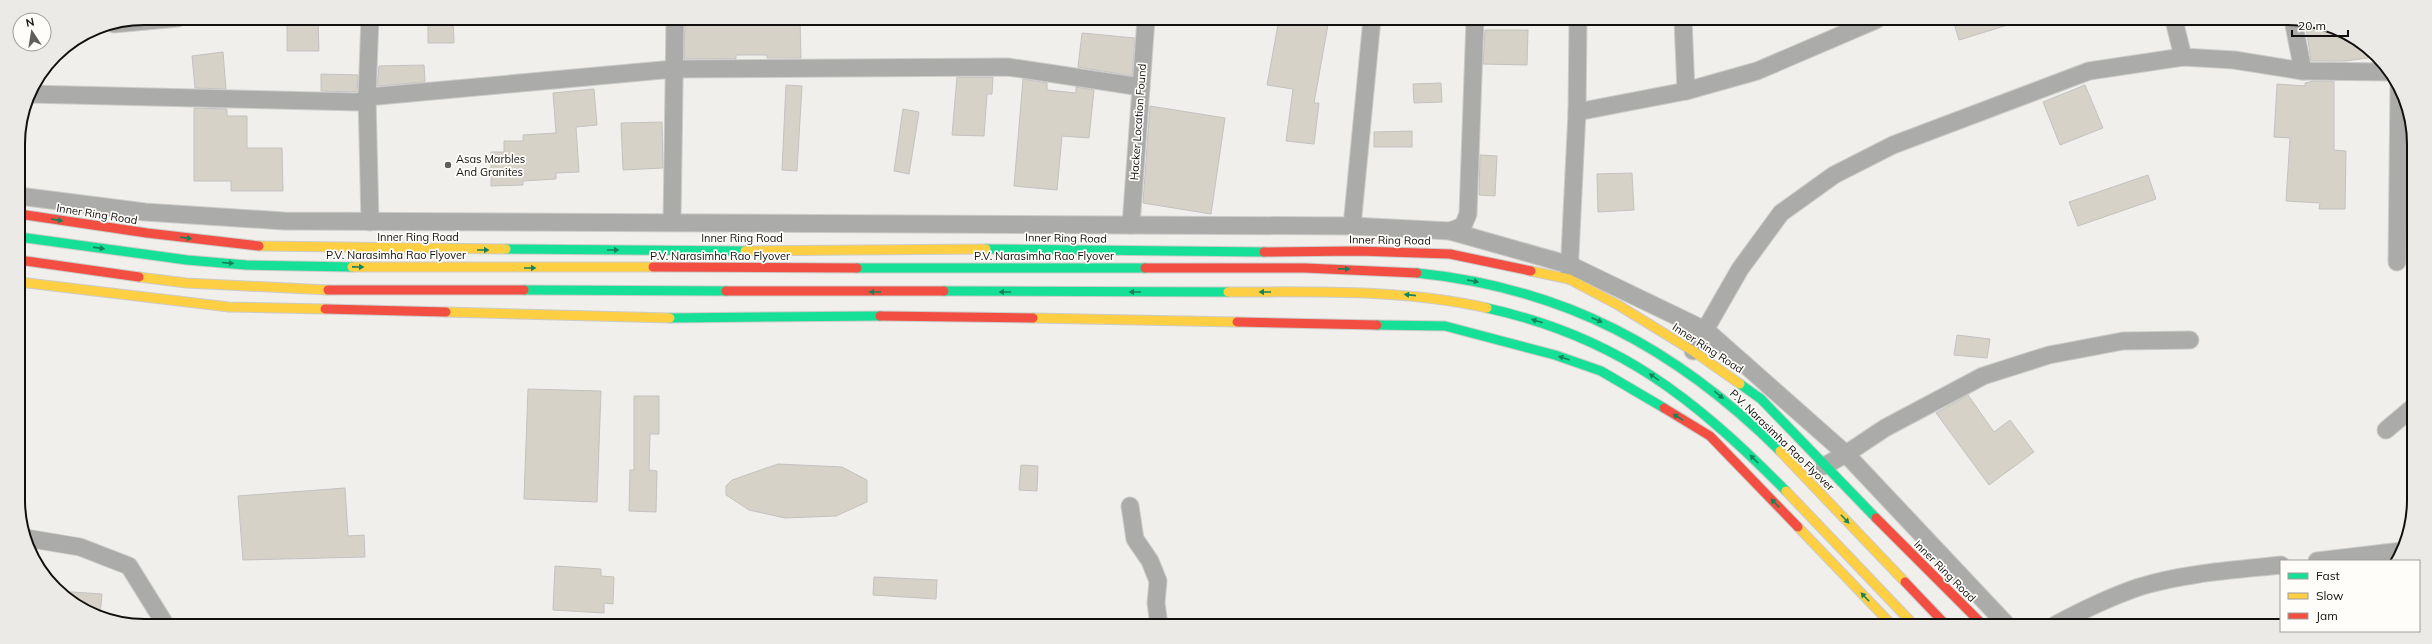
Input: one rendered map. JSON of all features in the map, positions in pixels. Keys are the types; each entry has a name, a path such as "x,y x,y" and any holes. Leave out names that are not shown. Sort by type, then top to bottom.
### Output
{"main road":[{"name":"Inner Ring Road","path":"25,215 147,233 266,247 769,251 1009,249 1215,253 1358,251 1450,254 1570,272 1618,305 1693,351 1761,399 1824,466 1977,619"},
{"name":"P.V. Narasimha Rao Flyover","path":"25,238 188,260 262,265 390,268 1304,268 1411,273 1469,280 1517,290 1566,307 1610,325 1683,368 1719,394 1786,457 1940,619"},
{"path":"25,261 186,283 299,290 1353,292 1408,295 1465,303 1512,313 1558,327 1630,361 1672,388 1709,418 1759,464 1908,619"},
{"path":"25,283 229,307 670,318 915,316 1445,326 1555,355 1601,371 1710,436 1886,619"}],"street":[{"path":"370,25 367,97 370,222"},
{"path":"672,222 675,25"},
{"name":"Hacker Location Found","path":"1131,225 1146,25"},
{"path":"1352,226 1371,25"},
{"path":"1450,231 1463,226 1468,214 1475,25"},
{"path":"1570,272 1577,112 1578,25"},
{"path":"1683,25 1686,91"},
{"path":"1577,112 1686,91 1757,71 1864,25"},
{"path":"2175,25 2183,58"},
{"path":"2295,25 2303,71"},
{"path":"1693,351 1707,330 1740,269 1781,213 1834,175 1893,145 2089,71 2183,58 2234,60 2303,71 2383,72"},
{"path":"36,94 360,102 367,97 674,68 1008,67 1141,87"},
{"path":"2397,262 2400,103"},
{"path":"25,197 145,212 284,221 1352,226 1450,231 1570,272 1707,330 1846,454 2001,619"},
{"path":"1824,466 1846,454 1885,428 1983,376 2049,354 2123,341 2190,340"},
{"path":"2386,430 2407,412"},
{"path":"1130,506 1135,539 1150,561 1158,581 1156,604 1158,619"},
{"path":"32,539 80,547 129,566 162,619"},
{"path":"2326,560 2395,552"},
{"path":"2067,619 2139,587 2192,575 2280,565"}],"building":[{"path":"287,25 318,25 319,51 287,51"},
{"path":"428,25 453,25 454,43 428,43"},
{"path":"685,25 800,25 801,58 767,58 767,55 736,55 736,59 684,59"},
{"path":"1278,25 1328,25 1314,103 1319,103 1314,144 1286,141 1293,89 1267,85"},
{"path":"1954,25 2008,25 1959,40"},
{"path":"2306,26 2326,31 2348,41 2361,50 2368,58 2345,61 2311,61"},
{"path":"1485,30 1528,30 1527,65 1483,64"},
{"path":"1082,33 1135,38 1132,76 1078,67"},
{"path":"223,52 226,89 195,88 192,56"},
{"path":"424,65 425,82 377,86 379,66"},
{"path":"321,74 358,75 357,92 321,91"},
{"path":"957,77 993,77 992,94 987,94 984,136 952,135"},
{"path":"1023,79 1047,83 1047,90 1076,93 1076,87 1094,90 1089,138 1062,136 1057,190 1014,186"},
{"path":"2314,81 2334,81 2334,150 2346,151 2345,209 2319,209 2320,203 2286,201 2290,138 2274,137 2277,84 2305,86 2305,83"},
{"path":"1441,83 1442,102 1414,103 1413,84"},
{"path":"786,85 802,86 797,171 782,170"},
{"path":"2085,85 2103,128 2060,145 2043,102"},
{"path":"594,89 597,125 576,127 579,172 556,173 556,179 523,181 523,185 491,186 491,152 504,152 504,141 523,141 523,135 556,133 553,93"},
{"path":"1150,106 1225,118 1211,214 1143,203"},
{"path":"194,108 227,109 227,116 247,116 247,148 282,148 283,191 231,191 231,181 194,181"},
{"path":"903,109 919,112 909,174 894,171"},
{"path":"662,122 663,168 623,170 621,123"},
{"path":"1412,131 1412,147 1374,147 1374,132"},
{"path":"1480,155 1497,156 1495,196 1479,195"},
{"path":"1632,173 1634,210 1598,212 1597,174"},
{"path":"2148,175 2156,199 2078,226 2069,202"},
{"path":"1957,335 1990,339 1987,358 1954,355"},
{"path":"528,389 601,391 597,502 524,499"},
{"path":"1968,395 1994,432 2010,420 2034,452 1989,485 1936,413"},
{"path":"634,396 659,396 659,434 650,434 649,470 657,471 656,512 629,511 630,470 634,470"},
{"path":"778,464 842,467 867,480 867,502 836,516 785,518 749,510 726,495 726,486 732,480"},
{"path":"1021,465 1038,466 1037,491 1019,490"},
{"path":"345,488 348,536 364,535 365,557 243,560 238,496"},
{"path":"555,566 601,569 601,576 614,577 613,604 604,603 604,613 553,610"},
{"path":"874,577 937,580 936,599 873,595"},
{"path":"69,592 102,594 100,611 84,603"}],"traffic: fast":[{"path":"25,238 187,260 246,265 352,267"},
{"path":"506,249 745,251"},
{"path":"986,249 1264,252"},
{"path":"857,268 1145,268"},
{"path":"1417,273 1471,281 1521,293 1569,309 1615,329 1658,353 1700,382 1741,414 1780,451"},
{"path":"524,290 726,291"},
{"path":"944,291 1228,292"},
{"path":"1487,308 1534,320 1576,336 1615,354 1651,376 1686,400 1719,427 1786,491"},
{"path":"670,318 880,316"},
{"path":"1377,325 1445,326 1555,355 1601,371 1664,408"},
{"path":"1740,384 1761,399 1876,518"}],"traffic: slow":[{"path":"259,246 506,249"},
{"path":"745,251 986,249"},
{"path":"352,267 653,267"},
{"path":"1531,271 1569,279 1618,305 1693,351 1740,384"},
{"path":"139,277 186,283 328,290"},
{"path":"25,283 229,307 325,309"},
{"path":"1228,292 1325,292 1423,297 1487,308"},
{"path":"446,312 670,318"},
{"path":"1033,318 1237,322"},
{"path":"1780,451 1905,582"},
{"path":"1786,491 1908,619"},
{"path":"1798,527 1886,619"}],"traffic: jam":[{"path":"25,215 147,233 259,246"},
{"path":"1264,252 1358,251 1450,254 1531,271"},
{"path":"25,261 139,277"},
{"path":"653,267 857,268"},
{"path":"1145,268 1305,268 1417,273"},
{"path":"328,290 524,290"},
{"path":"726,291 944,291"},
{"path":"325,309 446,312"},
{"path":"880,316 1033,318"},
{"path":"1237,322 1377,325"},
{"path":"1664,408 1710,436 1798,527"},
{"path":"1876,518 1977,619"},
{"path":"1905,582 1940,619"}],"place":[{"name":"Asas Marbles And Granites","path":"448,165"}]}
